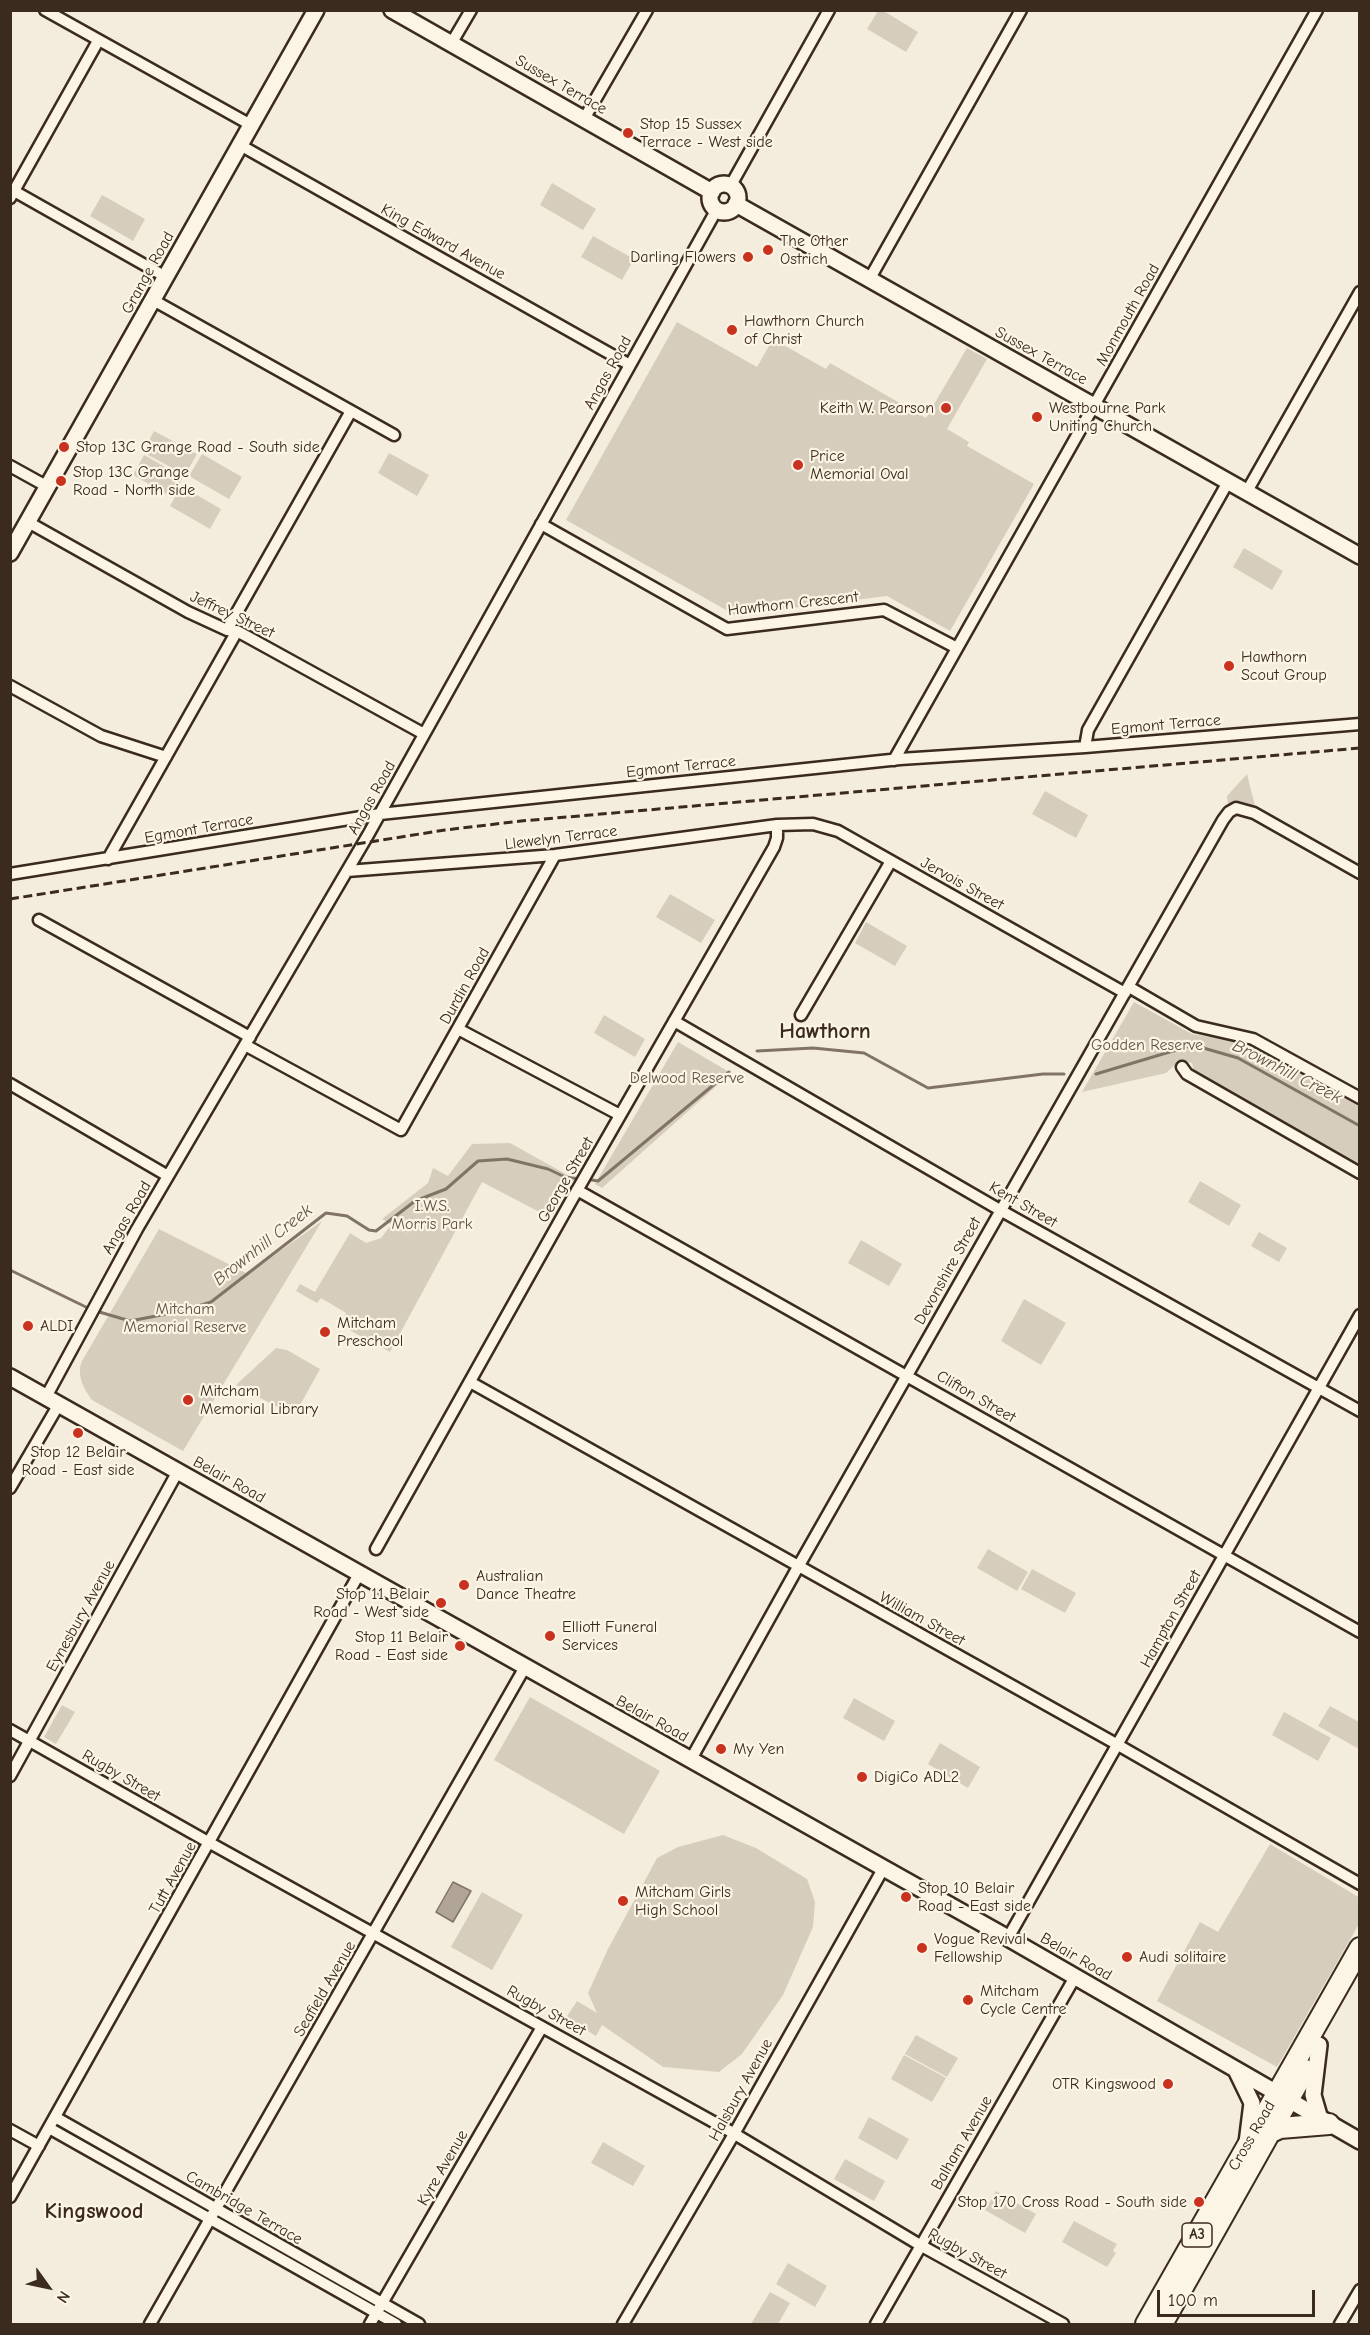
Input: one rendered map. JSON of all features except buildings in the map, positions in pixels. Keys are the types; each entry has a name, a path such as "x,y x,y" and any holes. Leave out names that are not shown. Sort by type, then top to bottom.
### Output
{"highway":[{"name":"Cross Road","path":"1162,2325 1269,2133 1282,2097 1359,1948"},
{"name":"Cross Road","path":"1146,2325 1247,2145 1319,2044 1359,1975"},
{"path":"1269,2133 1280,2128 1325,2121"}],"street":[{"path":"45,10 251,125"},
{"name":"Grange Road","path":"10,553 316,10"},
{"name":"Sussex Terrace","path":"392,10 712,192"},
{"path":"452,44 471,10"},
{"path":"584,119 647,10"},
{"path":"731,185 830,10"},
{"path":"869,280 1021,10"},
{"name":"Monmouth Road","path":"894,760 1317,10"},
{"path":"98,41 12,194 166,277"},
{"name":"King Edward Avenue","path":"240,145 630,364"},
{"path":"718,185 731,185 737,191 736,204 726,212 717,209 711,201 712,192 718,185"},
{"name":"Sussex Terrace","path":"736,204 1359,556"},
{"name":"Angas Road","path":"10,1488 48,1424 53,1400 86,1322 168,1176 380,814 717,209"},
{"path":"1246,493 1359,292"},
{"path":"153,300 394,435"},
{"path":"108,859 165,758 351,411"},
{"path":"10,466 48,487"},
{"path":"1085,747 1088,730 1228,482"},
{"name":"Jeffrey Street","path":"28,522 188,612 232,631 424,734"},
{"name":"Hawthorn Crescent","path":"542,524 728,629 884,610 957,648"},
{"path":"10,686 101,736 165,758"},
{"name":"Egmont Terrace","path":"10,874 380,814 894,760 1359,724"},
{"name":"Devonshire Street","path":"690,1761 1000,1210 1229,812 1236,808 1244,809 1359,873"},
{"name":"Jervois Street","path":"777,825 813,824 829,827 1196,1026 1253,1039 1359,1098"},
{"name":"Llewelyn Terrace","path":"347,871 555,855 777,825"},
{"name":"George Street","path":"376,1549 577,1190 774,847 777,825"},
{"name":"Durdin Road","path":"248,1041 401,1130 555,855"},
{"path":"801,1015 891,861"},
{"path":"39,920 248,1041"},
{"name":"Kent Street","path":"674,1021 1000,1210 1359,1412"},
{"path":"458,1029 620,1115"},
{"path":"1182,1067 1187,1074 1359,1173"},
{"path":"10,1084 168,1176"},
{"name":"Clifton Street","path":"577,1190 1359,1632"},
{"name":"Hampton Street","path":"1008,1938 1359,1315"},
{"name":"Belair Road","path":"10,1377 1008,1938 1359,2141"},
{"name":"William Street","path":"470,1382 1117,1745 1359,1884"},
{"name":"Eynesbury Avenue","path":"10,1776 178,1472"},
{"name":"Tutt Avenue","path":"10,2197 359,1574"},
{"name":"Seafield Avenue","path":"150,2325 525,1667"},
{"name":"Rugby Street","path":"10,1730 735,2134 920,2245 1063,2325"},
{"name":"Halsbury Avenue","path":"623,2325 735,2134 883,1869"},
{"name":"Balham Avenue","path":"876,2325 1075,1977"},
{"name":"Kyre Avenue","path":"370,2325 542,2027"},
{"path":"1319,2044 1313,2094 1325,2121"},
{"path":"1237,2072 1252,2103 1247,2145"},
{"name":"Cambridge Terrace","path":"55,2117 85,2142"},
{"name":"Cambridge Terrace","path":"49,2128 85,2142 379,2308 419,2325"},
{"path":"10,2130 39,2146"},
{"path":"1340,2325 1359,2290"},
{"name":"Cambridge Terrace","path":"379,2308 396,2325"}],"green space":[{"path":"882,10 918,32 906,52 867,29 878,11"},
{"path":"552,183 596,209 583,230 540,205"},
{"path":"102,195 145,219 133,241 90,216"},
{"path":"593,236 634,259 622,280 581,257"},
{"name":"Price Memorial Oval","path":"677,322 757,367 773,339 826,369 830,363 926,418 967,348 987,359 947,429 969,442 967,446 1034,484 950,631 887,596 735,615 566,520"},
{"path":"154,431 197,454 185,475 143,452"},
{"path":"389,453 429,475 417,496 378,473"},
{"path":"202,454 242,477 229,499 189,476"},
{"path":"144,455 183,477 172,497 133,475"},
{"path":"181,486 221,509 210,529 170,506"},
{"path":"1244,548 1283,571 1272,590 1233,567"},
{"path":"1247,774 1257,814 1229,812 1227,796"},
{"path":"1045,791 1088,815 1076,838 1032,814"},
{"path":"670,894 715,920 701,943 656,917"},
{"path":"866,922 907,946 895,966 855,943"},
{"name":"Godden Reserve","path":"1134,1002 1192,1034 1254,1044 1359,1104 1359,1166 1194,1071 1192,1063 1180,1060 1166,1073 1082,1092"},
{"path":"604,1015 645,1039 635,1057 594,1033"},
{"name":"Delwood Reserve","path":"678,1042 731,1073 602,1188 595,1184"},
{"name":"I.W.S. Morris Park","path":"510,1143 571,1177 549,1217 482,1182 390,1352 340,1325 346,1313 321,1298 317,1303 296,1291 300,1284 315,1292 350,1233 366,1243 381,1238 391,1225 419,1241 382,1219 428,1183 433,1168 448,1176 472,1144"},
{"path":"1200,1181 1241,1205 1229,1226 1188,1202"},
{"name":"Mitcham Memorial Reserve","path":"322,1221 183,1451 92,1400 80,1377 80,1366 159,1229 248,1274"},
{"path":"1259,1232 1287,1248 1279,1262 1251,1246"},
{"path":"861,1240 902,1264 889,1286 848,1263"},
{"path":"1024,1299 1066,1323 1041,1365 1001,1341"},
{"path":"276,1348 287,1350 320,1369 294,1416 236,1385"},
{"path":"988,1549 1028,1572 1017,1591 977,1568"},
{"path":"1032,1569 1076,1593 1065,1613 1021,1589"},
{"path":"530,1697 660,1771 624,1834 494,1760"},
{"path":"854,1698 895,1721 884,1741 843,1718"},
{"path":"62,1705 75,1712 56,1744 44,1737"},
{"path":"1330,1706 1359,1722 1359,1749 1318,1726"},
{"path":"1284,1712 1331,1738 1318,1761 1272,1735"},
{"path":"940,1743 980,1767 968,1788 928,1764"},
{"path":"723,1835 756,1848 807,1879 815,1902 813,1927 783,1995 742,2054 719,2072 663,2067 602,2025 596,2036 566,2018 577,2001 597,2013 588,1993 608,1949 657,1858 678,1847"},
{"path":"1270,1844 1360,1898 1359,1924 1277,2067 1157,2001 1200,1922 1218,1932"},
{"path":"482,1892 523,1915 492,1970 451,1947"},
{"path":"916,2035 958,2058 947,2077 905,2054"},
{"path":"904,2055 946,2078 932,2102 891,2079"},
{"path":"869,2117 909,2139 897,2160 858,2138"},
{"path":"603,2142 645,2166 633,2186 591,2163"},
{"path":"845,2159 885,2181 874,2201 834,2179"},
{"path":"996,2191 1036,2214 1025,2233 985,2210"},
{"path":"1074,2221 1117,2244 1113,2251 1116,2253 1107,2267 1062,2242"},
{"path":"788,2263 827,2286 815,2307 776,2284"},
{"path":"770,2292 790,2303 778,2324 751,2324"}],"shaded area":[{"path":"453,1882 471,1891 453,1922 436,1912"}],"waterway":[{"name":"Brownhill Creek","path":"1096,1074 1193,1045 1238,1058 1360,1126"},
{"name":"Brownhill Creek","path":"757,1051 813,1048 864,1053 928,1088 1043,1074 1064,1074"},
{"name":"Brownhill Creek","path":"586,1179 598,1181 729,1072"},
{"name":"Brownhill Creek","path":"96,1311 130,1321 182,1311 211,1302 326,1213 347,1216 369,1230 376,1231 415,1201 446,1189 478,1161 507,1159 548,1169 565,1177 580,1179"},
{"name":"Brownhill Creek","path":"10,1270 90,1309"}],"railway":[{"path":"10,899 445,830 521,821 1360,748"}],"place":[{"name":"Stop 15 Sussex Terrace - West side","path":"628,133"},
{"name":"The Other Ostrich","path":"768,250"},
{"name":"Darling Flowers","path":"748,257"},
{"name":"Hawthorn Church of Christ","path":"732,330"},
{"name":"Keith W. Pearson","path":"946,408"},
{"name":"Westbourne Park Uniting Church","path":"1037,417"},
{"name":"Stop 13C Grange Road - South side","path":"64,447"},
{"name":"Price Memorial Oval","path":"798,465"},
{"name":"Stop 13C Grange Road - North side","path":"61,481"},
{"name":"Hawthorn Scout Group","path":"1229,666"},
{"name":"ALDI","path":"28,1326"},
{"name":"Mitcham Preschool","path":"325,1332"},
{"name":"Mitcham Memorial Library","path":"188,1400"},
{"name":"Stop 12 Belair Road - East side","path":"78,1433"},
{"name":"Australian Dance Theatre","path":"464,1585"},
{"name":"Stop 11 Belair Road - West side","path":"441,1603"},
{"name":"Elliott Funeral Services","path":"550,1636"},
{"name":"Stop 11 Belair Road - East side","path":"460,1646"},
{"name":"My Yen","path":"721,1749"},
{"name":"DigiCo ADL2","path":"862,1777"},
{"name":"Stop 10 Belair Road - East side","path":"906,1897"},
{"name":"Mitcham Girls High School","path":"623,1901"},
{"name":"Vogue Revival Fellowship","path":"922,1948"},
{"name":"Audi solitaire","path":"1127,1957"},
{"name":"Mitcham Cycle Centre","path":"968,2000"},
{"name":"OTR Kingswood","path":"1168,2084"},
{"name":"Stop 170 Cross Road - South side","path":"1199,2202"}],"district":[{"name":"Hawthorn","path":"825,1032"},
{"name":"Kingswood","path":"94,2212"}]}
